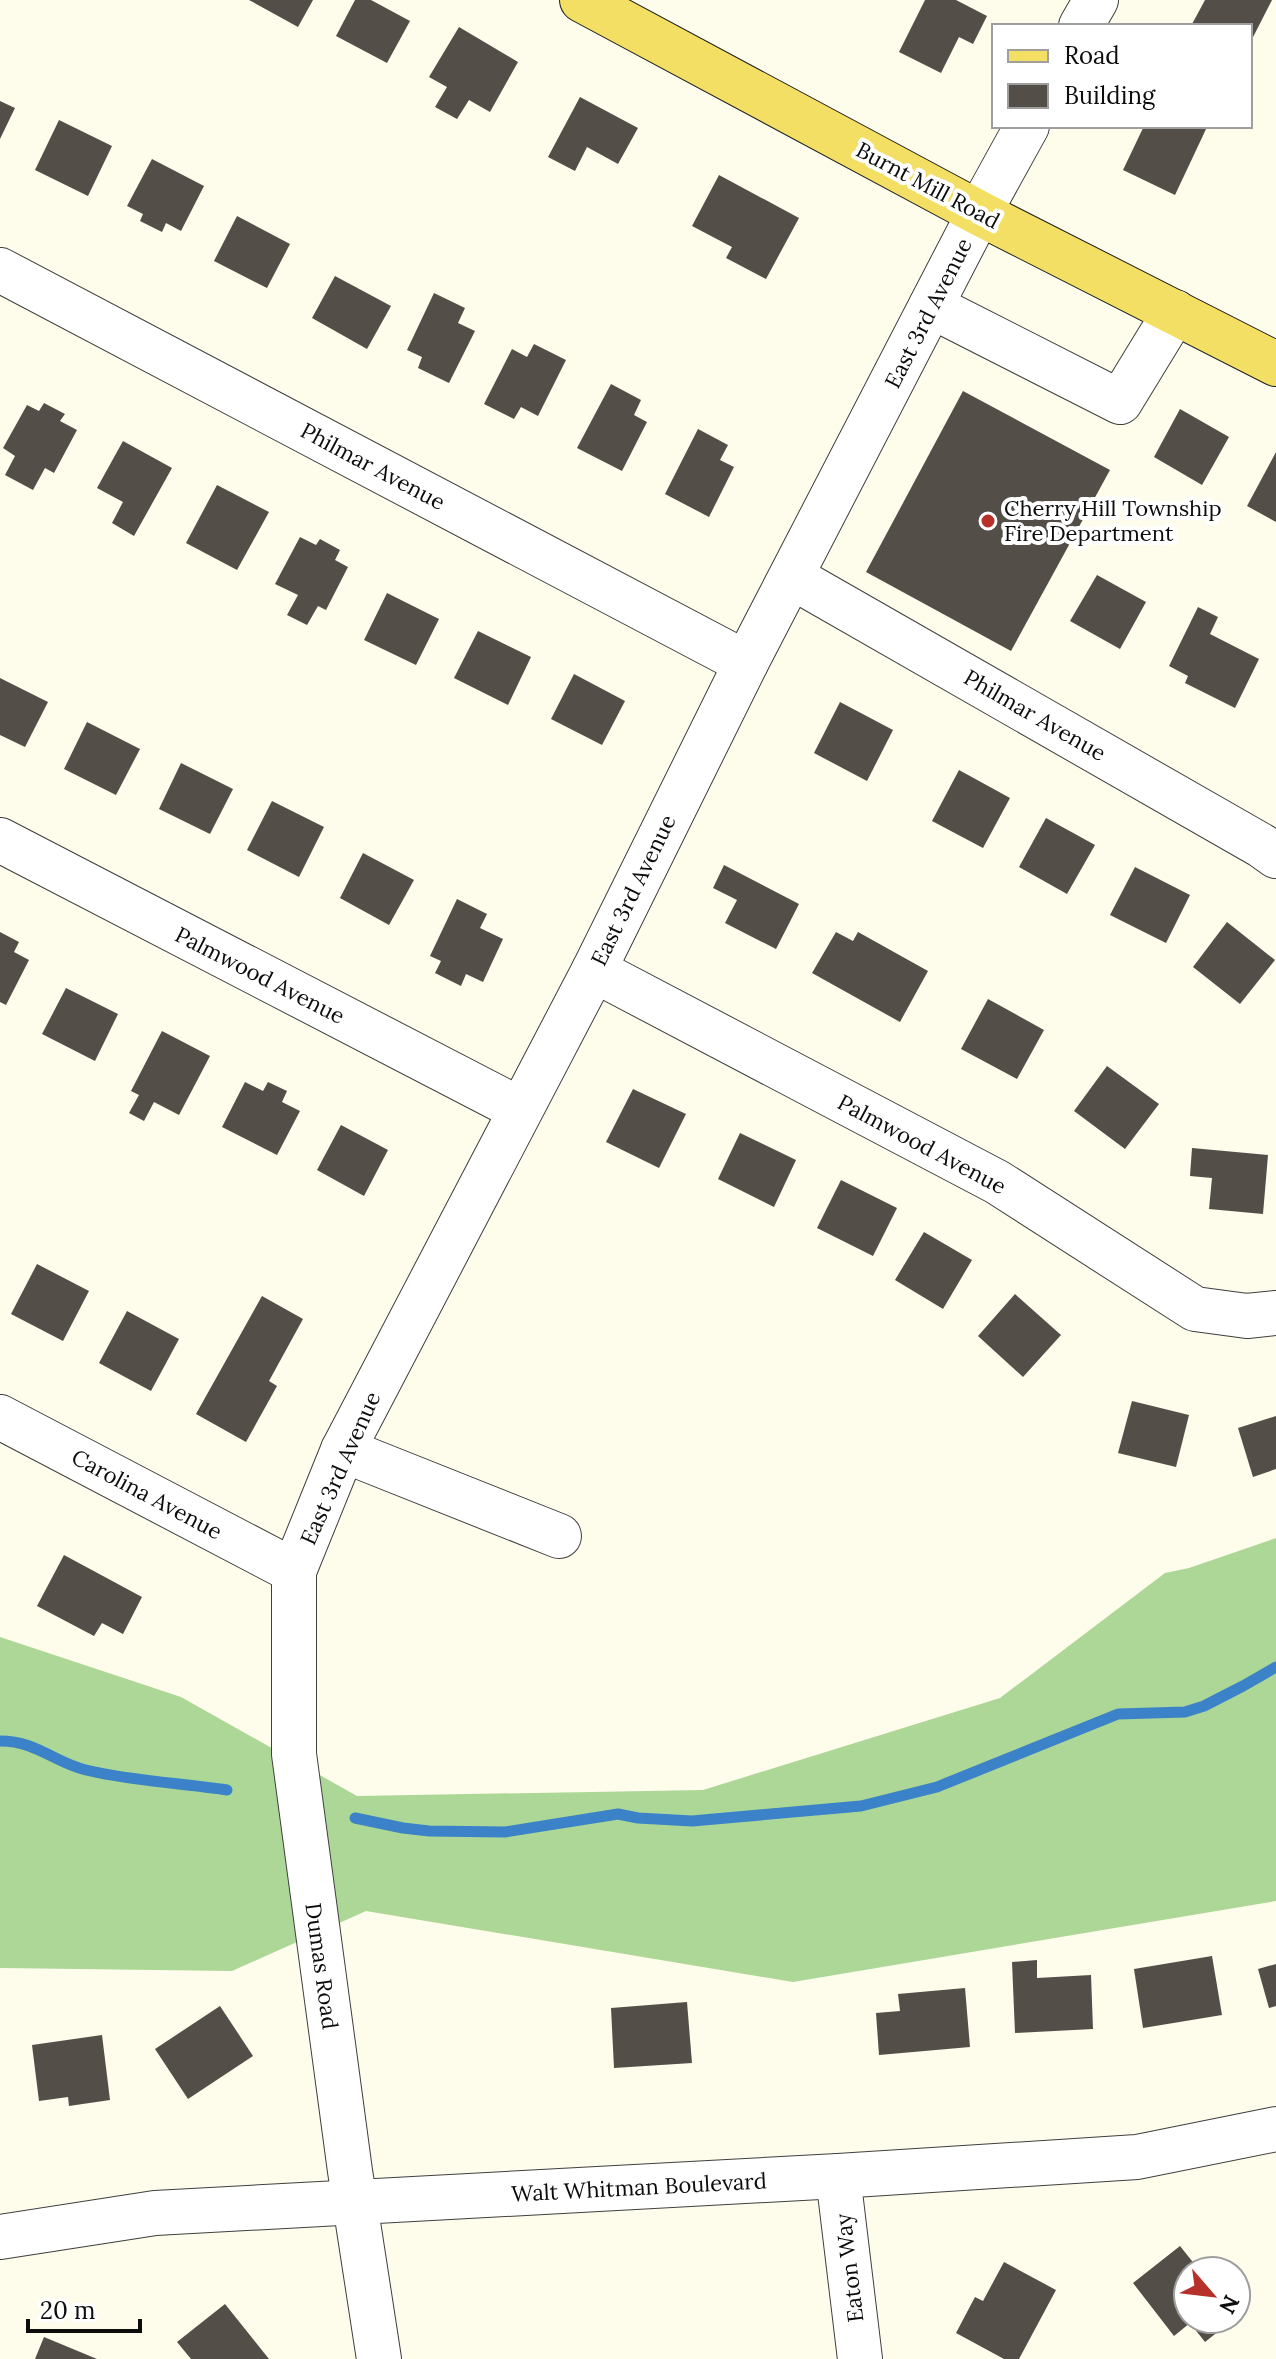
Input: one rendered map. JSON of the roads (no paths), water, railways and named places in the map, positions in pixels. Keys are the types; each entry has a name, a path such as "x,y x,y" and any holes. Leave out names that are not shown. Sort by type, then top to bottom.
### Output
{"main road":[{"name":"Burnt Mill Road","path":"595,3 979,213 1276,364"}],"street":[{"path":"1082,24 1096,0"},
{"name":"East 3rd Avenue","path":"294,1571 343,1450 594,970 746,663 1026,128"},
{"name":"Philmar Avenue","path":"0,270 746,663"},
{"path":"931,306 1120,402 1175,312"},
{"name":"Philmar Avenue","path":"792,577 1276,856"},
{"name":"Palmwood Avenue","path":"0,840 519,1109"},
{"name":"Palmwood Avenue","path":"594,970 997,1182 1195,1309 1262,1314"},
{"name":"Carolina Avenue","path":"0,1417 294,1571"},
{"path":"343,1450 559,1536"},
{"name":"Dumas Road","path":"294,1571 294,1754 354,2203 379,2359"},
{"name":"Walt Whitman Boulevard","path":"0,2237 155,2213 1137,2157 1276,2129"},
{"name":"Eaton Way","path":"838,2176 860,2359"}],"waterway":[{"path":"355,1818 429,1831 505,1832 618,1814 692,1821 861,1806 937,1787 1118,1714 1185,1712 1204,1706 1276,1667"},
{"path":"0,1741 24,1744 64,1762 103,1774 227,1790"}],"place":[{"name":"Cherry Hill Township Fire Department","path":"988,521"}]}
